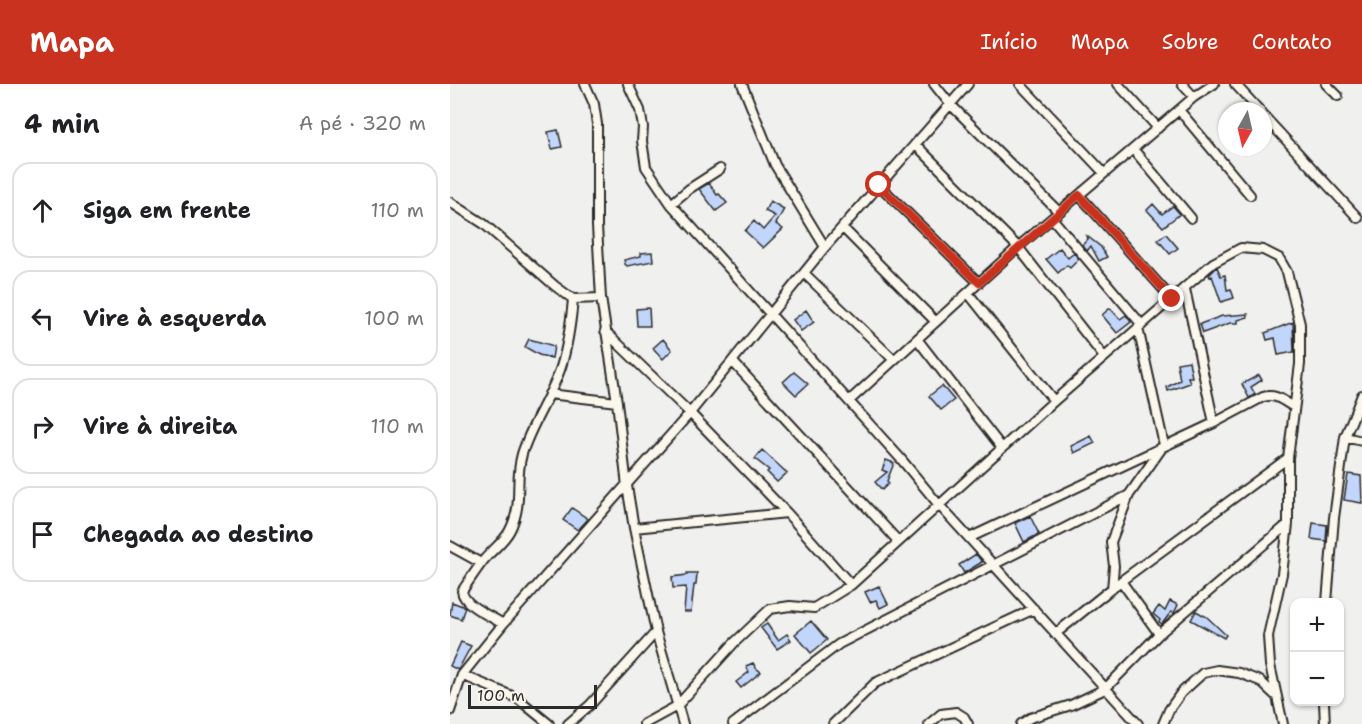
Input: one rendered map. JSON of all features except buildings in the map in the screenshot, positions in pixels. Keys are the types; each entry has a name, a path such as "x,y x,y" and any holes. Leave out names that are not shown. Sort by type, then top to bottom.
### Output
{"street":[{"path":"585,84 594,104 597,124 597,226 601,298 627,486 656,632 683,724"},
{"path":"628,84 640,110 646,167 671,204 1138,724"},
{"path":"742,84 775,165 825,248"},
{"path":"934,84 950,104 1059,212"},
{"path":"450,711 462,675 504,624 690,413 733,362 769,314 968,84"},
{"path":"1020,84 1104,173"},
{"path":"1118,84 1158,128"},
{"path":"1182,84 1194,98"},
{"path":"849,401 1018,247 1179,110 1215,84"},
{"path":"1234,84 1251,102"},
{"path":"1326,84 1338,96"},
{"path":"1179,110 1250,195"},
{"path":"1272,125 1358,218"},
{"path":"915,144 1018,247 1104,357"},
{"path":"1133,149 1191,218"},
{"path":"671,204 720,169"},
{"path":"879,185 979,283"},
{"path":"1079,195 1172,299"},
{"path":"450,202 484,224 573,299 601,298"},
{"path":"1052,218 1140,326 1164,445 1129,495 1112,542 1114,566 1112,589"},
{"path":"843,228 936,322"},
{"path":"644,724 677,706 734,643 770,609 790,606 814,608 851,585 1104,357 1213,263 1241,248 1263,250 1279,258 1287,272 1300,324 1300,364 1288,458 1288,524 1282,574 1268,636 1270,665 1283,724"},
{"path":"805,274 894,360"},
{"path":"1185,289 1214,423"},
{"path":"968,293 1054,401"},
{"path":"504,624 462,597 462,591 481,563 508,534 514,522 519,507 518,479 521,456 563,358 570,328 573,299"},
{"path":"605,331 690,413 787,513 851,585"},
{"path":"917,339 1002,448"},
{"path":"733,362 898,542"},
{"path":"549,394 617,402"},
{"path":"969,538 1214,423 1263,397 1271,394 1294,407"},
{"path":"1327,598 1334,518 1345,437 1362,395"},
{"path":"1345,437 1362,441"},
{"path":"1056,634 1121,581 1288,458"},
{"path":"733,724 839,644 1129,495"},
{"path":"634,528 787,513"},
{"path":"1021,724 1030,718 1071,705 1105,689 1159,634 1288,524"},
{"path":"450,546 481,563"},
{"path":"1121,581 1159,634"},
{"path":"832,724 875,683 1034,609"},
{"path":"568,724 590,705 656,632"},
{"path":"1155,724 1164,722 1168,710 1181,693 1203,673 1217,670 1239,673 1260,681 1276,696"},
{"path":"462,675 517,698 549,724"},
{"path":"450,684 459,684"},
{"path":"1324,706 1325,724"},
{"path":"929,724 941,714 956,712 964,717 968,724"}],"route":[{"path":"879,185 979,283 1079,195 1172,299"}]}
